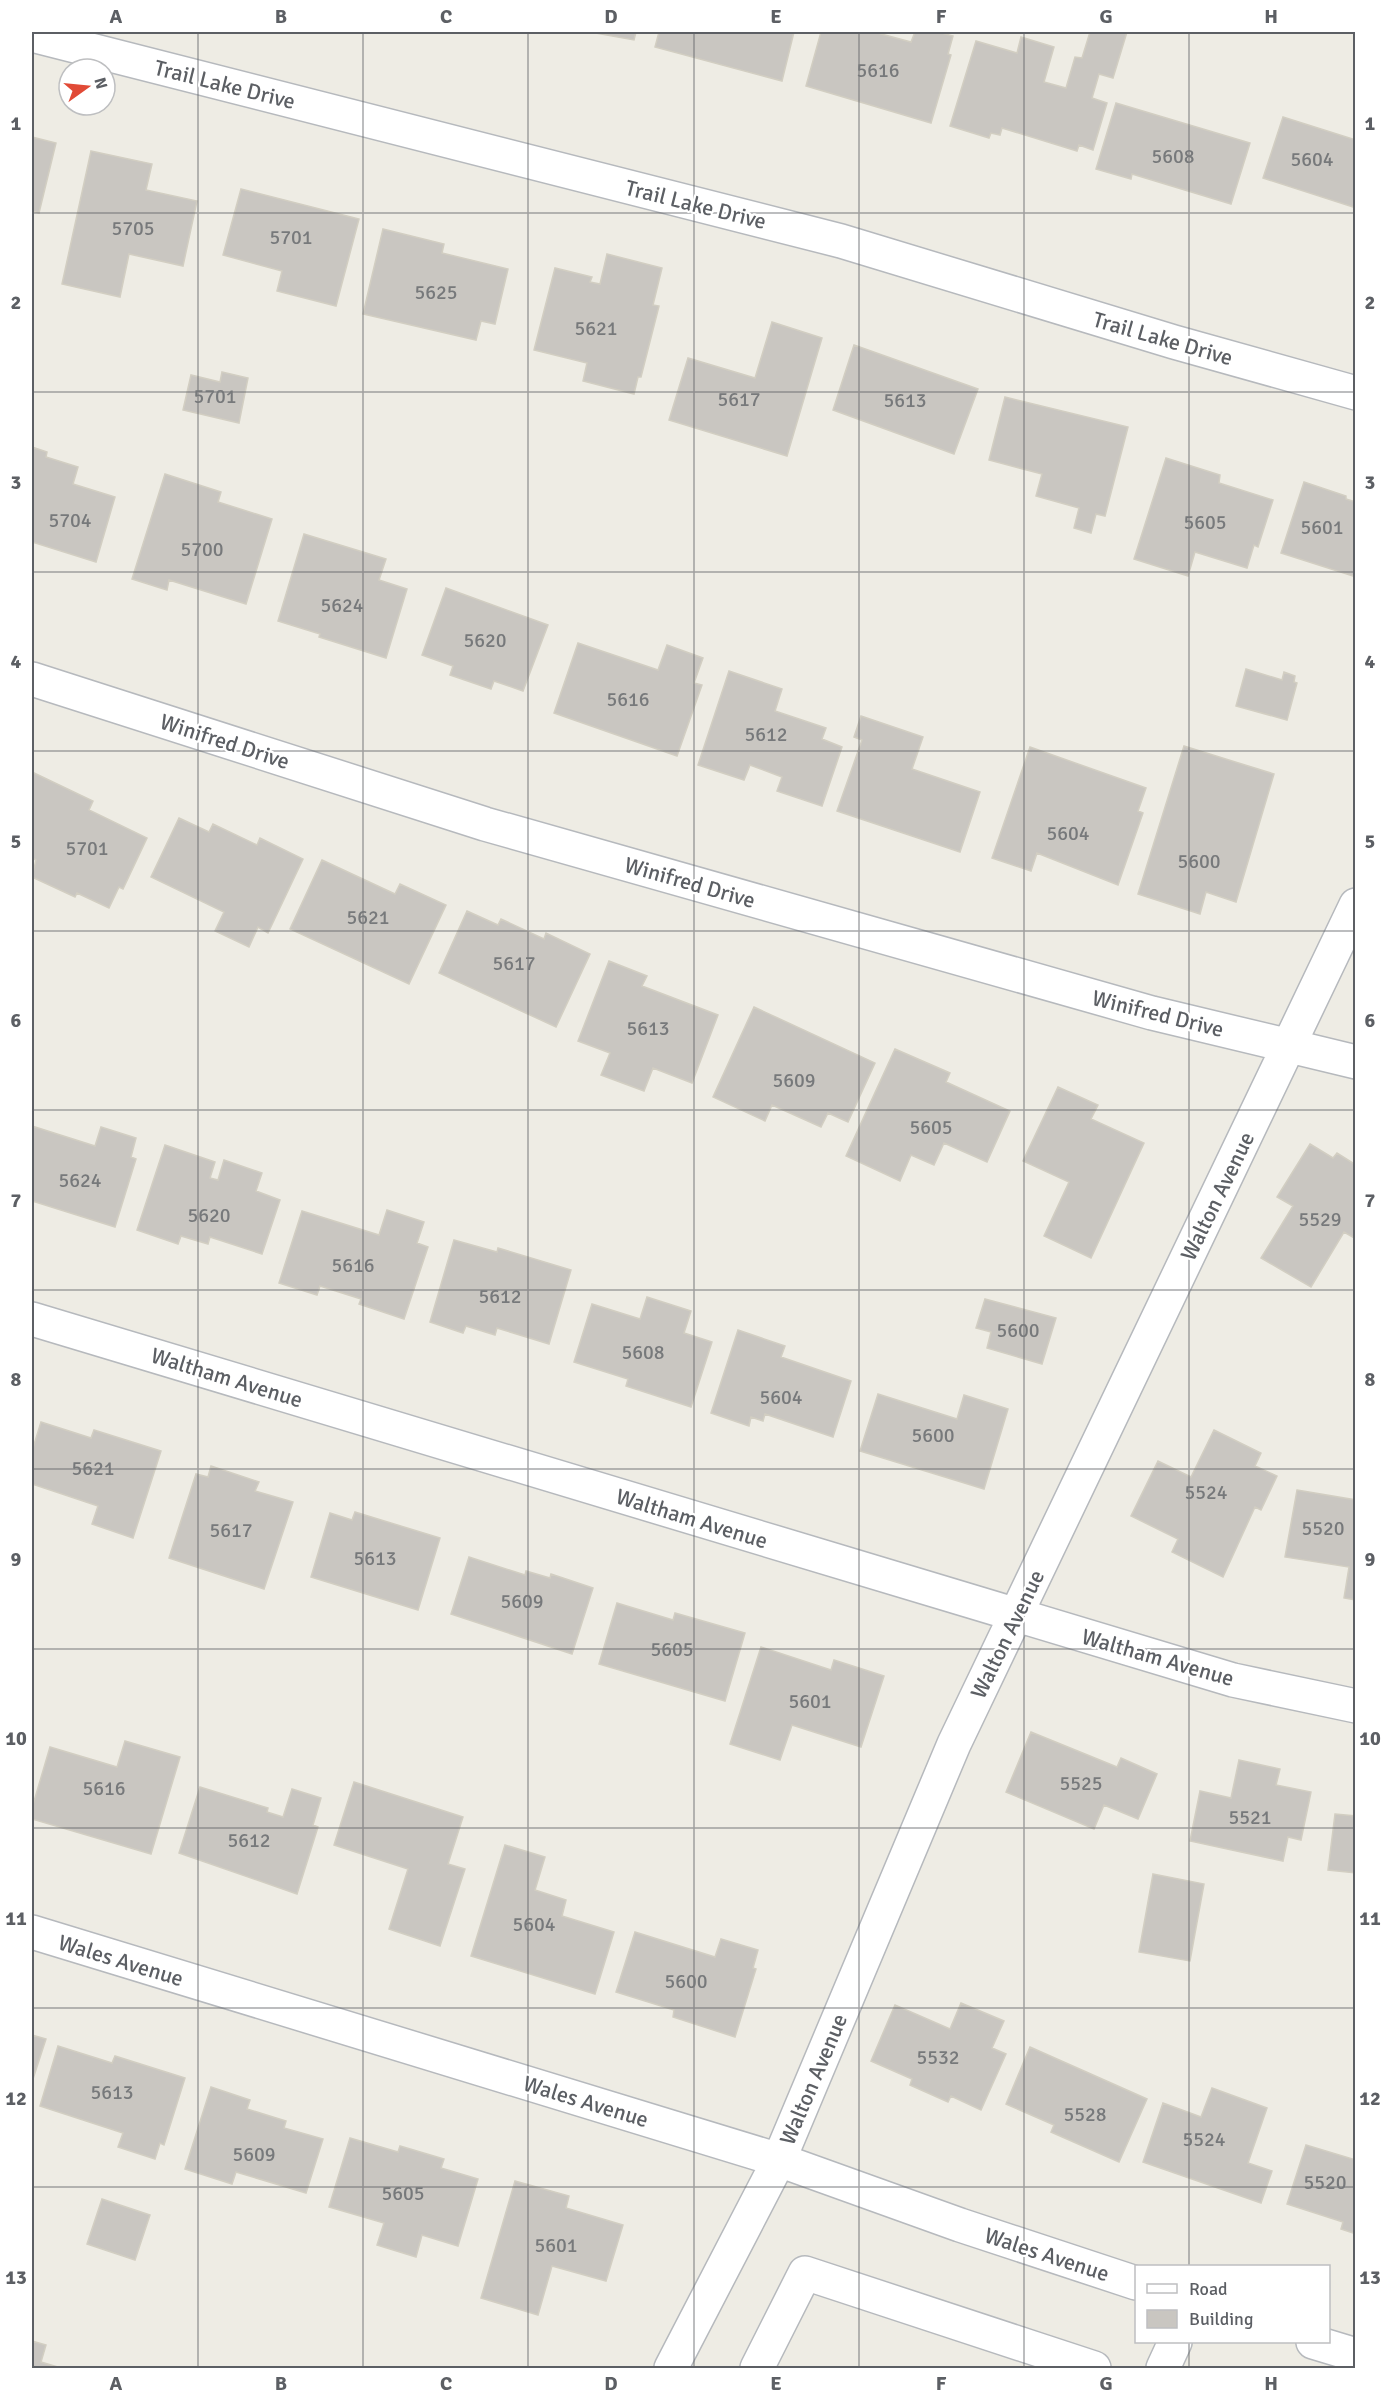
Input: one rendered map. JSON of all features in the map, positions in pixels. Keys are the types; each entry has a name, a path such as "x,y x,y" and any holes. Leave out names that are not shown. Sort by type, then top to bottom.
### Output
{"street":[{"name":"Trail Lake Drive","path":"32,35 841,241 1174,342 1356,393"},
{"name":"Winifred Drive","path":"32,679 485,824 1152,1013 1356,1062"},
{"name":"Walton Avenue","path":"671,2368 779,2160 954,1744 1356,905"},
{"name":"Waltham Avenue","path":"32,1319 1233,1680 1356,1706"},
{"name":"Wales Avenue","path":"32,1932 779,2160 960,2225 1135,2282"},
{"path":"757,2368 805,2273 1094,2368"},
{"path":"1163,2368 1175,2343"},
{"path":"1316,2343 1356,2355"}],"building":[{"path":"590,32 636,32 634,40"},
{"path":"659,32 794,32 782,81 655,47"},
{"path":"821,32 874,32 911,42 915,32 938,32 953,36 948,54 951,55 931,123 806,86"},
{"path":"1090,32 1127,32 1113,78 1099,74 1092,98 1107,103 1093,150 1079,145 1077,151 1002,128 1000,135 991,133 989,138 950,126 976,41 1017,53 1021,37 1054,47 1044,82 1066,88 1075,57 1082,58"},
{"path":"1116,103 1250,143 1231,204 1132,174 1131,179 1096,169"},
{"path":"1283,117 1356,140 1356,208 1263,178"},
{"path":"32,137 56,143 39,213 32,211"},
{"path":"91,151 152,164 146,190 197,201 183,266 129,254 120,297 62,284"},
{"path":"241,189 359,219 336,306 277,291 282,271 223,255"},
{"path":"383,229 444,244 442,253 508,269 495,324 481,321 476,340 363,314"},
{"path":"607,254 662,268 653,305 659,306 641,377 638,377 634,394 583,381 587,363 534,350 555,268 592,277 590,282 600,284"},
{"path":"772,322 822,338 787,456 669,420 688,358 755,378"},
{"path":"854,345 978,389 954,454 833,410"},
{"path":"222,372 248,378 239,423 183,410 191,375 220,382"},
{"path":"1005,397 1128,427 1105,516 1096,514 1091,533 1074,528 1079,508 1036,496 1042,474 989,460"},
{"path":"32,447 47,452 46,457 78,467 73,484 115,497 96,562 32,542"},
{"path":"1166,458 1220,475 1219,483 1273,500 1258,547 1254,545 1247,568 1195,552 1188,576 1134,559"},
{"path":"165,474 221,492 218,502 272,519 246,604 169,580 167,590 132,579"},
{"path":"1304,482 1346,496 1346,499 1356,502 1356,577 1281,553"},
{"path":"304,534 386,559 379,580 407,589 386,658 319,637 320,634 278,621"},
{"path":"446,588 548,625 523,691 494,681 491,689 450,675 453,666 422,655"},
{"path":"578,643 658,670 667,645 703,658 694,683 702,685 677,756 554,713"},
{"path":"1246,669 1282,680 1284,672 1295,676 1294,682 1297,683 1287,720 1236,706"},
{"path":"729,671 782,689 775,711 826,728 822,739 842,747 822,806 777,791 782,777 750,765 744,780 698,765"},
{"path":"861,716 923,737 912,769 980,792 960,852 837,811 862,740 854,737"},
{"path":"1184,746 1274,774 1236,902 1206,892 1200,914 1138,894"},
{"path":"1030,747 1146,788 1138,811 1143,813 1118,885 1037,853 1031,871 992,858"},
{"path":"32,772 93,801 89,810 147,838 123,889 119,887 109,908 77,893 75,897 32,877 36,860 32,858"},
{"path":"179,818 209,832 213,824 257,845 260,838 303,859 268,933 258,927 249,947 215,931 224,912 151,877"},
{"path":"322,860 395,894 400,884 446,905 409,984 290,929"},
{"path":"467,911 498,925 501,919 544,939 546,933 590,954 556,1027 439,973"},
{"path":"609,961 647,976 642,986 718,1015 692,1083 653,1068 644,1091 601,1075 610,1053 578,1041"},
{"path":"754,1007 875,1063 848,1122 828,1113 821,1127 772,1105 765,1121 713,1097"},
{"path":"895,1049 950,1073 946,1082 1010,1111 987,1162 944,1143 934,1165 911,1155 900,1181 846,1156"},
{"path":"1058,1087 1098,1105 1091,1119 1144,1143 1091,1258 1044,1236 1069,1182 1023,1161"},
{"path":"32,1126 95,1146 101,1127 136,1138 131,1157 136,1159 115,1227 32,1201"},
{"path":"1310,1144 1333,1158 1337,1153 1356,1165 1356,1239 1344,1232 1311,1287 1261,1258 1293,1206 1277,1197"},
{"path":"165,1145 215,1162 210,1178 218,1180 224,1160 262,1173 256,1191 280,1200 262,1254 210,1237 208,1244 181,1236 178,1244 137,1230"},
{"path":"387,1210 424,1222 417,1243 428,1247 404,1319 359,1304 361,1299 320,1286 317,1295 279,1283 302,1211 379,1235"},
{"path":"454,1240 497,1252 498,1248 571,1270 549,1344 497,1328 495,1335 466,1326 463,1333 430,1322"},
{"path":"647,1297 691,1311 684,1333 712,1342 691,1407 626,1386 628,1379 574,1362 592,1304 640,1319"},
{"path":"985,1299 1056,1318 1042,1364 987,1348 991,1332 976,1328"},
{"path":"738,1330 785,1346 781,1357 851,1381 833,1437 765,1414 763,1421 751,1417 749,1426 711,1413"},
{"path":"878,1394 957,1419 964,1395 1008,1409 984,1489 860,1451"},
{"path":"41,1422 91,1438 94,1430 161,1451 133,1538 92,1524 98,1506 32,1484 32,1451"},
{"path":"1214,1430 1261,1453 1255,1466 1277,1476 1261,1510 1255,1507 1223,1577 1172,1552 1178,1539 1131,1516 1158,1461 1191,1477"},
{"path":"211,1466 259,1482 255,1491 293,1502 264,1589 169,1558 196,1474 208,1477"},
{"path":"1297,1490 1356,1500 1356,1600 1344,1598 1349,1567 1285,1557"},
{"path":"355,1512 440,1538 418,1610 311,1577 330,1513 352,1520"},
{"path":"469,1557 525,1575 526,1571 550,1578 551,1574 593,1588 572,1654 451,1614"},
{"path":"617,1603 673,1620 675,1613 745,1633 725,1701 599,1664"},
{"path":"761,1647 831,1670 834,1660 884,1676 861,1747 792,1725 780,1760 730,1744"},
{"path":"1031,1732 1117,1767 1121,1758 1157,1774 1138,1819 1104,1805 1094,1829 1006,1792"},
{"path":"125,1741 180,1757 151,1854 32,1819 32,1808 50,1747 117,1767"},
{"path":"1239,1760 1280,1769 1276,1785 1311,1792 1301,1840 1288,1837 1283,1861 1190,1841 1200,1791 1231,1798"},
{"path":"354,1782 463,1817 448,1864 465,1869 440,1946 389,1929 408,1869 334,1845"},
{"path":"200,1787 268,1808 267,1812 283,1817 292,1789 321,1798 313,1825 318,1827 297,1894 179,1853"},
{"path":"1335,1814 1356,1816 1356,1873 1328,1870"},
{"path":"505,1845 545,1857 535,1890 566,1900 562,1916 614,1932 595,1994 471,1956"},
{"path":"1153,1874 1204,1884 1190,1961 1139,1952"},
{"path":"635,1932 715,1957 721,1939 758,1950 753,1968 756,1969 735,2037 673,2017 674,2010 616,1992"},
{"path":"961,2003 1004,2021 992,2048 1006,2054 981,2110 951,2096 948,2102 910,2085 912,2079 871,2061 895,2005 950,2029"},
{"path":"32,2035 46,2039 32,2082"},
{"path":"58,2046 112,2063 115,2056 185,2078 164,2145 160,2143 155,2159 118,2147 123,2133 40,2106"},
{"path":"1030,2047 1147,2099 1119,2162 1051,2132 1054,2125 1006,2104"},
{"path":"211,2087 250,2100 247,2109 286,2121 284,2128 323,2139 306,2193 236,2172 232,2184 185,2169"},
{"path":"1212,2088 1267,2108 1248,2163 1272,2171 1261,2203 1143,2162 1163,2103 1201,2117"},
{"path":"350,2138 398,2152 400,2146 444,2159 441,2168 478,2179 458,2246 422,2235 416,2257 377,2245 384,2223 329,2207"},
{"path":"1306,2145 1356,2160 1356,2234 1341,2229 1343,2222 1287,2204"},
{"path":"515,2181 569,2196 566,2208 623,2225 606,2281 552,2266 538,2315 481,2298"},
{"path":"102,2199 150,2215 135,2260 87,2244"},
{"path":"32,2341 46,2345 41,2362 61,2368 32,2368"}]}
